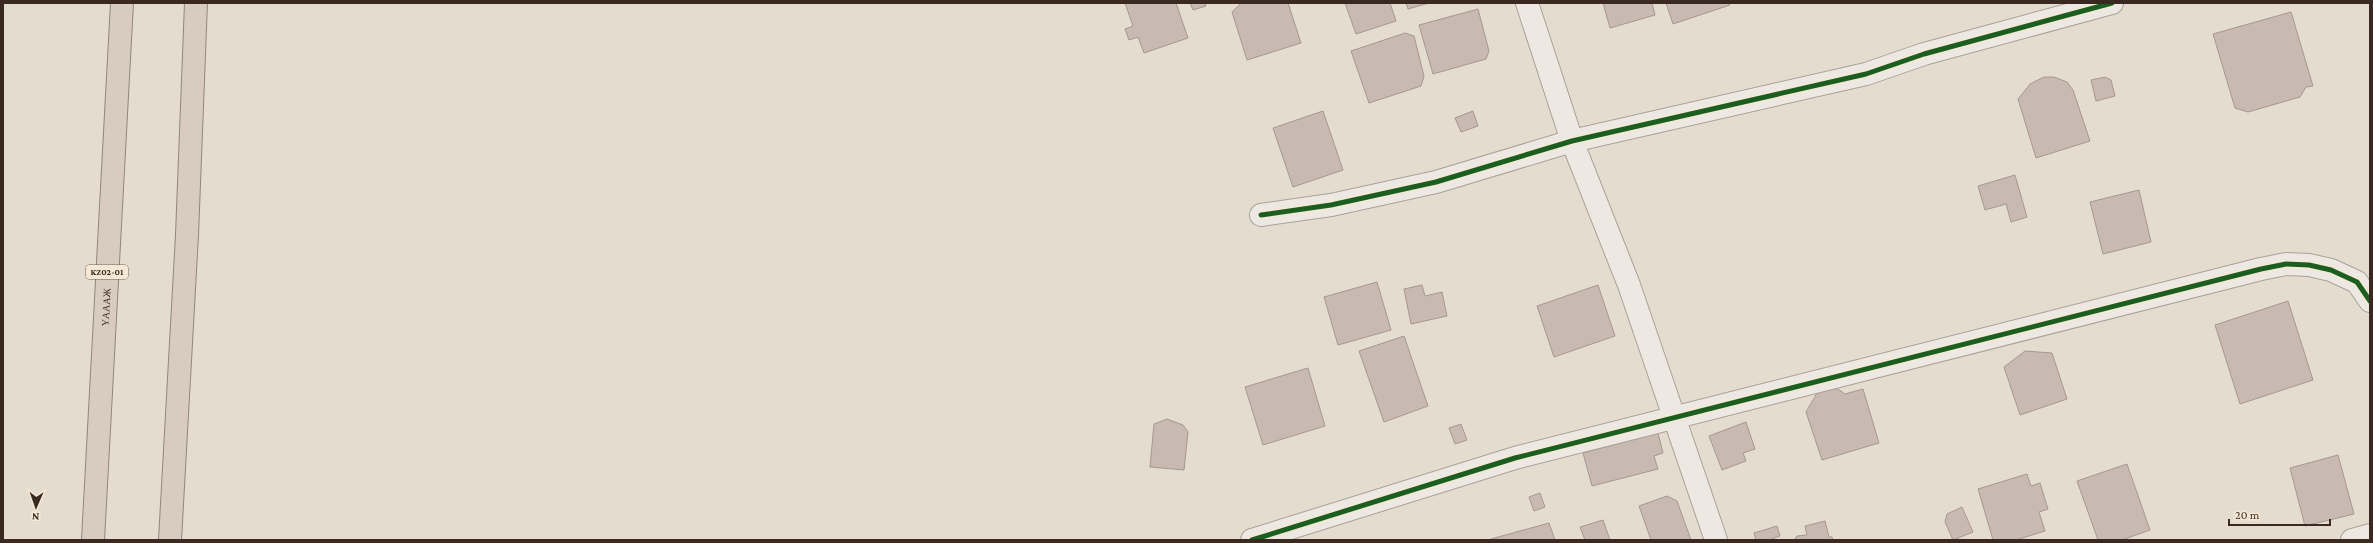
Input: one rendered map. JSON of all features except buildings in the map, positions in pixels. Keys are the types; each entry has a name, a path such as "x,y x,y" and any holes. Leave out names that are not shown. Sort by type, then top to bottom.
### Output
{"highway":[{"name":"ҮАААЖ","path":"93,540 122,3"},
{"path":"170,540 187,235 196,3"}],"street":[{"path":"1527,3 1572,141 1629,285 1716,540"},
{"path":"1261,215 1331,205 1436,182 1572,141 1866,74 1924,54 2112,3"},
{"path":"1252,540 1515,458 1674,419 1943,348 2286,264 2309,265 2331,270 2357,282 2370,301"},
{"path":"2352,540 2370,535"}],"cycle path":[{"path":"1261,215 1331,205 1436,182 1572,141 1866,74 1924,54 2112,3"},
{"path":"1252,540 1515,458 2261,269 2286,264 2309,265 2331,270 2357,282 2370,301"}]}
